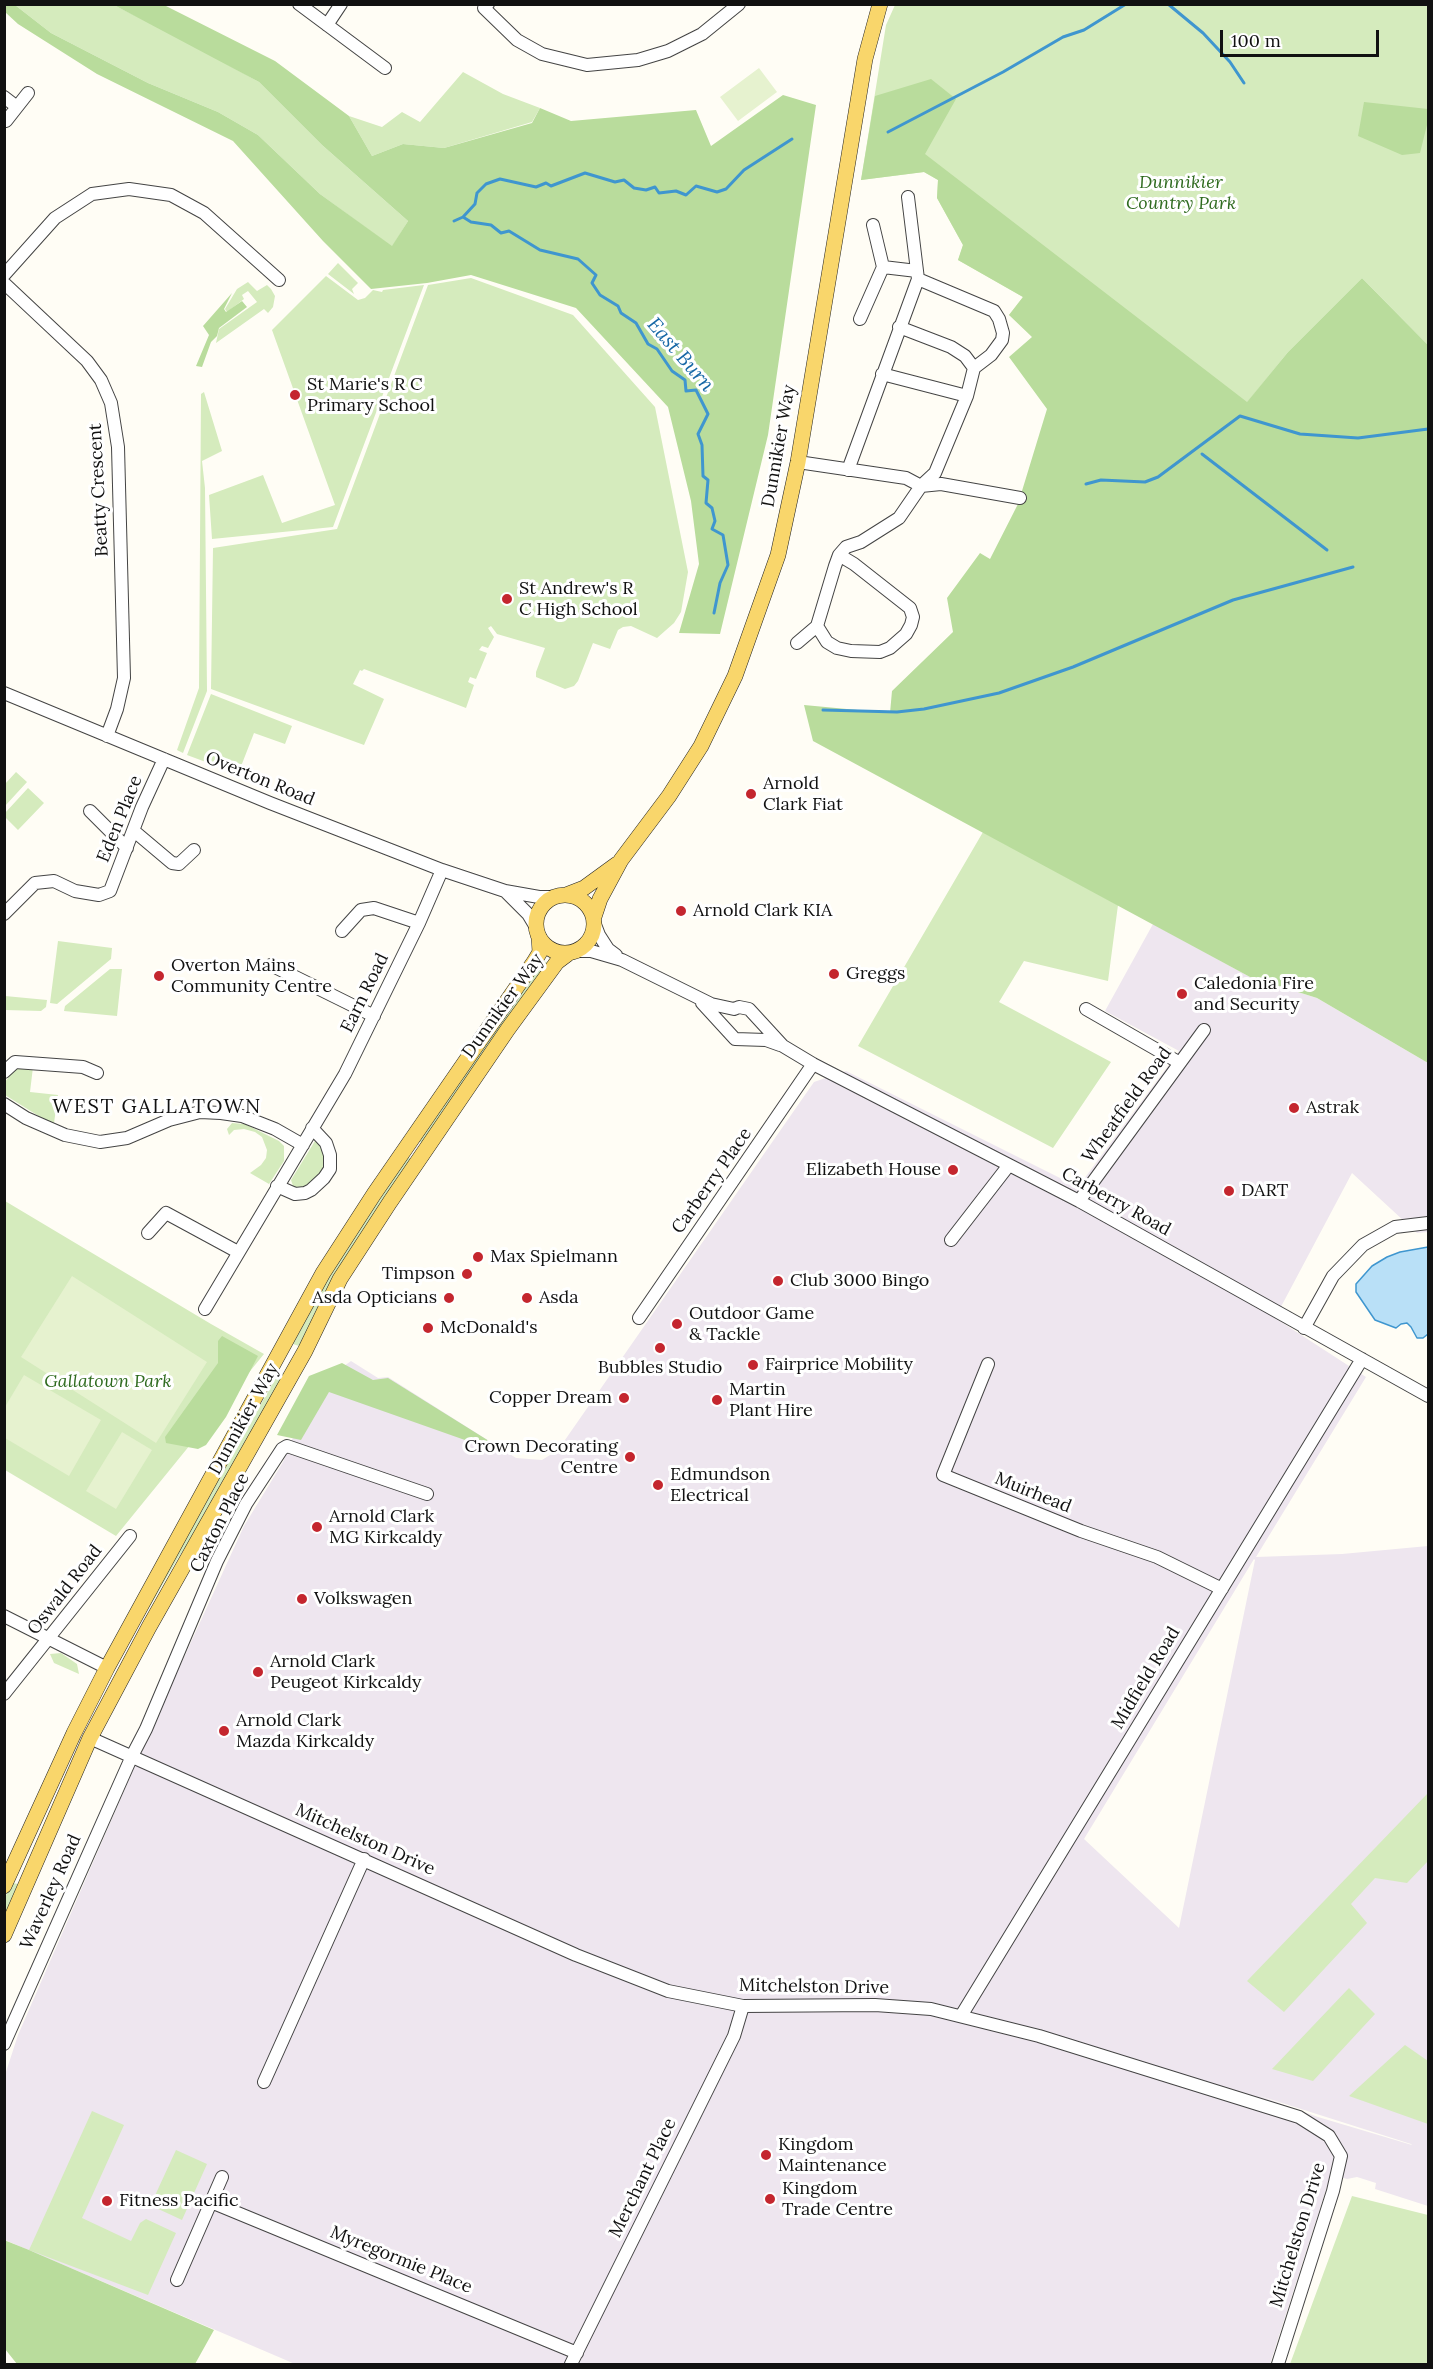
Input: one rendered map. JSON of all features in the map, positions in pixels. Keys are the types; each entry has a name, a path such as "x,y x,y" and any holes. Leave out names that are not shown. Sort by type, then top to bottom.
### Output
{"main road":[{"name":"Dunnikier Way","path":"594,920 600,899 621,860 669,796 701,746 735,676 778,555 798,462 865,60 879,4"},
{"name":"Dunnikier Way","path":"560,896 584,888 621,860"},
{"path":"560,896 584,901 594,920 590,939 573,952 551,950 538,933 536,921 542,906 560,896"},
{"name":"Dunnikier Way","path":"4,1886 107,1668 323,1273 374,1194 534,962 540,952 538,933"},
{"name":"Dunnikier Way","path":"4,1935 90,1738 149,1627 305,1351 340,1279 539,985 557,962 573,952"},
{"path":"107,1668 114,1671 119,1667 149,1627"},
{"path":"47,1794 75,1748 83,1739 90,1738"}],"street":[{"path":"299,4 385,68"},
{"path":"327,25 341,4"},
{"path":"488,4 484,8 517,40 542,54 587,65 638,60 668,51 702,34 739,4"},
{"path":"6,120 28,93"},
{"path":"4,97 17,107"},
{"path":"4,275 55,218 92,194 129,189 171,195 204,213 279,280"},
{"path":"848,470 917,275 908,197"},
{"path":"860,319 883,267 873,225"},
{"path":"797,643 817,626 839,555 846,547 861,542 899,518 921,486 935,473 967,396 974,368 991,355 1002,340 1003,333 994,311 917,275 883,267"},
{"name":"Beatty Crescent","path":"4,283 87,361 100,380 111,403 118,447 124,678 117,709 106,735"},
{"path":"899,327 951,347 965,356 974,368"},
{"path":"882,374 967,396"},
{"path":"798,462 906,478 921,486 941,484 1020,498"},
{"path":"817,626 827,642 837,648 880,652 890,648 906,634 913,617 910,608 839,555"},
{"name":"Overton Road","path":"4,693 442,870 505,891 539,897 560,896"},
{"name":"Eden Place","path":"4,914 35,883 54,880 75,891 99,894 110,891 135,831 142,807 164,759"},
{"path":"90,812 127,848"},
{"path":"135,831 172,863 179,864 194,850"},
{"name":"Earn Road","path":"205,1310 277,1186 338,1088 419,923 442,870"},
{"name":"Overton Road","path":"505,891 528,914 538,933"},
{"path":"342,931 361,910 374,908 419,923"},
{"name":"Carberry Road","path":"594,920 599,935 608,949 622,960 696,998 709,1008 730,1036 735,1039 766,1040 783,1046 813,1064 1079,1201 1428,1396"},
{"name":"Carberry Road","path":"573,952 591,951 622,960"},
{"path":"271,965 374,1016"},
{"name":"Carberry Road","path":"696,998 734,1009 746,1008 783,1046"},
{"path":"725,1027 726,1016 734,1009"},
{"path":"1086,1009 1180,1063"},
{"path":"749,1038 758,1028 757,1017"},
{"name":"Wheatfield Road","path":"1079,1201 1204,1030"},
{"path":"4,1072 15,1062 83,1067 97,1073"},
{"name":"Carberry Place","path":"639,1318 813,1064"},
{"path":"4,1104 26,1118 64,1135 100,1143 127,1138 169,1120 200,1112 242,1116 275,1129 303,1145"},
{"path":"277,1186 295,1194 305,1193 312,1190 324,1178 330,1168 330,1155 326,1143 312,1128"},
{"path":"951,1240 1009,1165"},
{"path":"148,1233 166,1213 238,1252"},
{"path":"1304,1328 1333,1276 1363,1245 1395,1227 1428,1222"},
{"name":"Midfield Road","path":"962,2016 1362,1359"},
{"name":"Muirhead","path":"988,1364 943,1475 1081,1531 1157,1557 1222,1589"},
{"name":"Caxton Place","path":"132,1756 146,1729 217,1561 246,1504 282,1449 287,1446 427,1494"},
{"name":"Oswald Road","path":"4,1694 130,1536"},
{"path":"4,1616 107,1668"},
{"name":"Mitchelston Drive","path":"90,1738 576,1955 658,1987 743,2006 875,2005 931,2009 1039,2036 1299,2117 1329,2136 1341,2156 1333,2191 1278,2364"},
{"name":"Waverley Road","path":"4,2044 132,1756"},
{"path":"264,2082 364,1859"},
{"name":"Merchant Place","path":"571,2364 734,2036 743,2006"},
{"path":"177,2280 222,2177"},
{"name":"Myregormie Place","path":"211,2202 577,2353"}],"shaded area":[{"path":"1153,924 1250,977 1317,998 1428,1063 1428,1232 1417,1233 1352,1173 1275,1318 1366,1377 1256,1557 1342,1554 1428,1546 1428,2206 1375,2189 1376,2183 1357,2177 1347,2179 1331,2174 1270,2364 295,2364 5,2240 5,2075 18,2035 144,1745 244,1526 283,1462 296,1430 326,1379 351,1361 378,1378 388,1377 516,1458 542,1460 558,1450 814,1082 846,1071 1078,1187 1179,1051 1105,1011","holes":["1255,1560 1179,1928 1084,1839","1257,2095 1411,2144 1412,2145 1318,2117"]}],"green space":[{"path":"5,4 15,5 51,33 148,83 218,112 258,135 320,194 392,246 408,221 322,145 259,82 114,5 164,5 275,61 349,116 372,156 403,144 444,148 532,123 540,108 571,121 696,110 711,146 783,95 816,105 768,435 720,634 679,633 699,564 691,501 668,407 576,308 471,275 427,283 371,289 323,241 233,141 97,74 18,24 5,12"},
{"path":"15,5 114,5 183,40 259,82 322,145 408,221 392,247 320,194 258,135 218,112 148,83 51,33"},
{"name":"Dunnikier Country Park","path":"895,5 1428,5 1428,345 1362,278 1288,352 1224,431 1009,315 1023,297 958,260 963,245 937,198 938,180 924,172 861,180 886,25"},
{"path":"759,68 777,92 738,121 720,97"},
{"path":"463,72 503,94 540,108 532,122 444,148 403,144 372,156 349,116 382,127 402,112 420,122"},
{"path":"931,79 956,99 925,154 1247,402 1288,352 1362,278 1428,345 1428,1063 1317,998 1250,977 813,741 804,705 890,713 892,691 953,632 947,598 980,553 990,559 1018,504 1047,409 1009,357 1032,337 1009,315 1023,297 958,260 963,245 937,198 938,180 924,172 861,180 875,96"},
{"path":"1364,102 1428,109 1428,121 1420,153 1402,155 1358,136"},
{"path":"338,263 358,283 352,289 354,294 328,274"},
{"path":"326,276 358,300 365,298 373,290 382,292 383,290 424,285 333,527 212,539 209,495 263,475 282,523 335,505 272,330"},
{"name":"St Andrew's R C High School","path":"471,278 573,315 655,407 688,572 681,612 674,623 657,638 631,626 618,630 610,649 593,643 578,681 574,686 565,689 536,677 545,648 497,634 491,626 488,628 494,637 488,648 482,646 479,650 487,653 476,679 470,677 468,682 474,685 466,708 364,669 360,670 353,684 384,699 364,745 211,689 213,548 337,529 428,285"},
{"path":"248,282 257,291 267,285 271,289 275,296 273,307 268,313 264,309 216,343 219,329 257,302 248,291 242,295 244,299 227,312 225,309 237,289"},
{"path":"232,293 224,309 226,312 242,301 247,307 219,328 202,367 196,366 209,335 203,326"},
{"path":"204,392 222,451 202,461 205,488 207,691 183,753 177,750 199,688 201,394"},
{"path":"211,694 292,726 285,744 254,733 238,774 187,755"},
{"path":"16,772 27,782 5,806 5,784"},
{"path":"28,788 44,803 18,830 5,817 5,813"},
{"path":"983,832 1118,905 1108,981 1024,961 999,1002 1111,1062 1053,1148 858,1046"},
{"path":"58,941 112,948 111,959 57,1004 50,1003"},
{"path":"541,959 549,964 423,1144 419,1141"},
{"path":"110,969 122,969 117,1016 64,1011 65,1006"},
{"path":"5,996 47,1000 46,1007 41,1011 5,1010"},
{"path":"16,1067 33,1067 30,1092 58,1095 54,1123 45,1120 5,1095 5,1082"},
{"path":"232,1123 245,1124 279,1141 284,1146 284,1161 269,1184 250,1173 266,1158 267,1150 262,1137 244,1129 234,1130 229,1135 227,1129"},
{"path":"315,1141 323,1149 322,1174 312,1186 298,1190 293,1186 291,1180"},
{"path":"408,1157 413,1160 325,1295 299,1346 293,1344 335,1266"},
{"name":"Gallatown Park","path":"5,1201 264,1354 116,1536 5,1470"},
{"path":"72,1276 207,1362 156,1443 21,1357"},
{"path":"222,1336 258,1356 226,1417 206,1445 198,1449 166,1443 165,1437 218,1363 218,1341"},
{"path":"342,1363 373,1380 388,1378 489,1441 479,1445 329,1392 301,1440 277,1435 309,1376"},
{"path":"279,1372 286,1375 206,1517 178,1558 124,1651 123,1649"},
{"path":"24,1375 101,1420 69,1476 5,1438 5,1407"},
{"path":"122,1432 152,1450 116,1509 86,1491"},
{"path":"61,1653 77,1664 79,1674 54,1663 50,1654"},
{"path":"1428,1793 1428,1861 1407,1883 1375,1878 1351,1904 1367,1923 1284,2012 1247,1981"},
{"path":"13,1883 18,1884 5,1915 5,1897"},
{"path":"1349,1988 1375,2014 1313,2081 1272,2069"},
{"path":"1405,2045 1428,2061 1428,2124 1349,2096"},
{"path":"92,2111 124,2125 82,2218 131,2241 140,2223 146,2219 176,2233 148,2295 29,2250"},
{"path":"176,2150 207,2164 182,2220 154,2207 152,2202"},
{"path":"1352,2196 1428,2215 1428,2364 1290,2364"},
{"path":"4,2240 214,2330 195,2364 17,2364 5,2349"}],"water":[{"path":"1428,1247 1428,1334 1423,1338 1417,1338 1407,1323 1396,1328 1375,1320 1356,1292 1356,1284 1372,1266 1387,1257"}],"waterway":[{"path":"888,132 1003,72 1063,37 1084,30 1126,4"},
{"path":"1168,4 1203,33 1230,62 1244,83"},
{"path":"454,221 463,217 475,204 477,193 486,184 500,179 536,187 546,183 551,186 585,173 615,182 624,180 634,188 646,190 655,187 659,193 676,191 686,195 696,186 717,192 726,189 744,170 792,139"},
{"name":"East Burn","path":"463,217 471,222 491,225 501,233 509,231 540,250 578,259 596,275 592,283 600,295 618,306 621,313 636,323 648,344 657,349 672,371 685,380 686,391 696,390 708,414 698,434 702,445 703,476 708,480 706,503 712,508 715,521 712,529 723,535 728,565 720,583 714,613"},
{"path":"1086,484 1101,480 1145,482 1158,477 1240,416 1300,434 1358,438 1428,429"},
{"path":"1202,454 1327,550"},
{"path":"823,710 897,712 924,709 999,693 1073,667 1233,600 1353,567"}],"place":[{"name":"St Marie's R C Primary School","path":"295,395"},
{"name":"St Andrew's R C High School","path":"507,599"},
{"name":"Arnold Clark Fiat","path":"751,794"},
{"name":"Arnold Clark KIA","path":"681,911"},
{"name":"Greggs","path":"834,974"},
{"name":"Overton Mains Community Centre","path":"159,976"},
{"name":"Caledonia Fire and Security","path":"1182,994"},
{"name":"Astrak","path":"1294,1108"},
{"name":"Elizabeth House","path":"953,1170"},
{"name":"DART","path":"1229,1191"},
{"name":"Max Spielmann","path":"478,1257"},
{"name":"Timpson","path":"467,1274"},
{"name":"Club 3000 Bingo","path":"778,1281"},
{"name":"Asda Opticians","path":"449,1298"},
{"name":"Asda","path":"527,1298"},
{"name":"Outdoor Game & Tackle","path":"677,1324"},
{"name":"McDonald's","path":"428,1328"},
{"name":"Bubbles Studio","path":"660,1348"},
{"name":"Fairprice Mobility","path":"753,1365"},
{"name":"Copper Dream","path":"624,1398"},
{"name":"Martin Plant Hire","path":"717,1400"},
{"name":"Crown Decorating Centre","path":"630,1457"},
{"name":"Edmundson Electrical","path":"658,1485"},
{"name":"Arnold Clark MG Kirkcaldy","path":"317,1527"},
{"name":"Volkswagen","path":"302,1599"},
{"name":"Arnold Clark Peugeot Kirkcaldy","path":"258,1672"},
{"name":"Arnold Clark Mazda Kirkcaldy","path":"224,1731"},
{"name":"Kingdom Maintenance","path":"766,2155"},
{"name":"Kingdom Trade Centre","path":"770,2199"},
{"name":"Fitness Pacific","path":"107,2201"}],"district":[{"name":"WEST GALLATOWN","path":"157,1107"}]}
